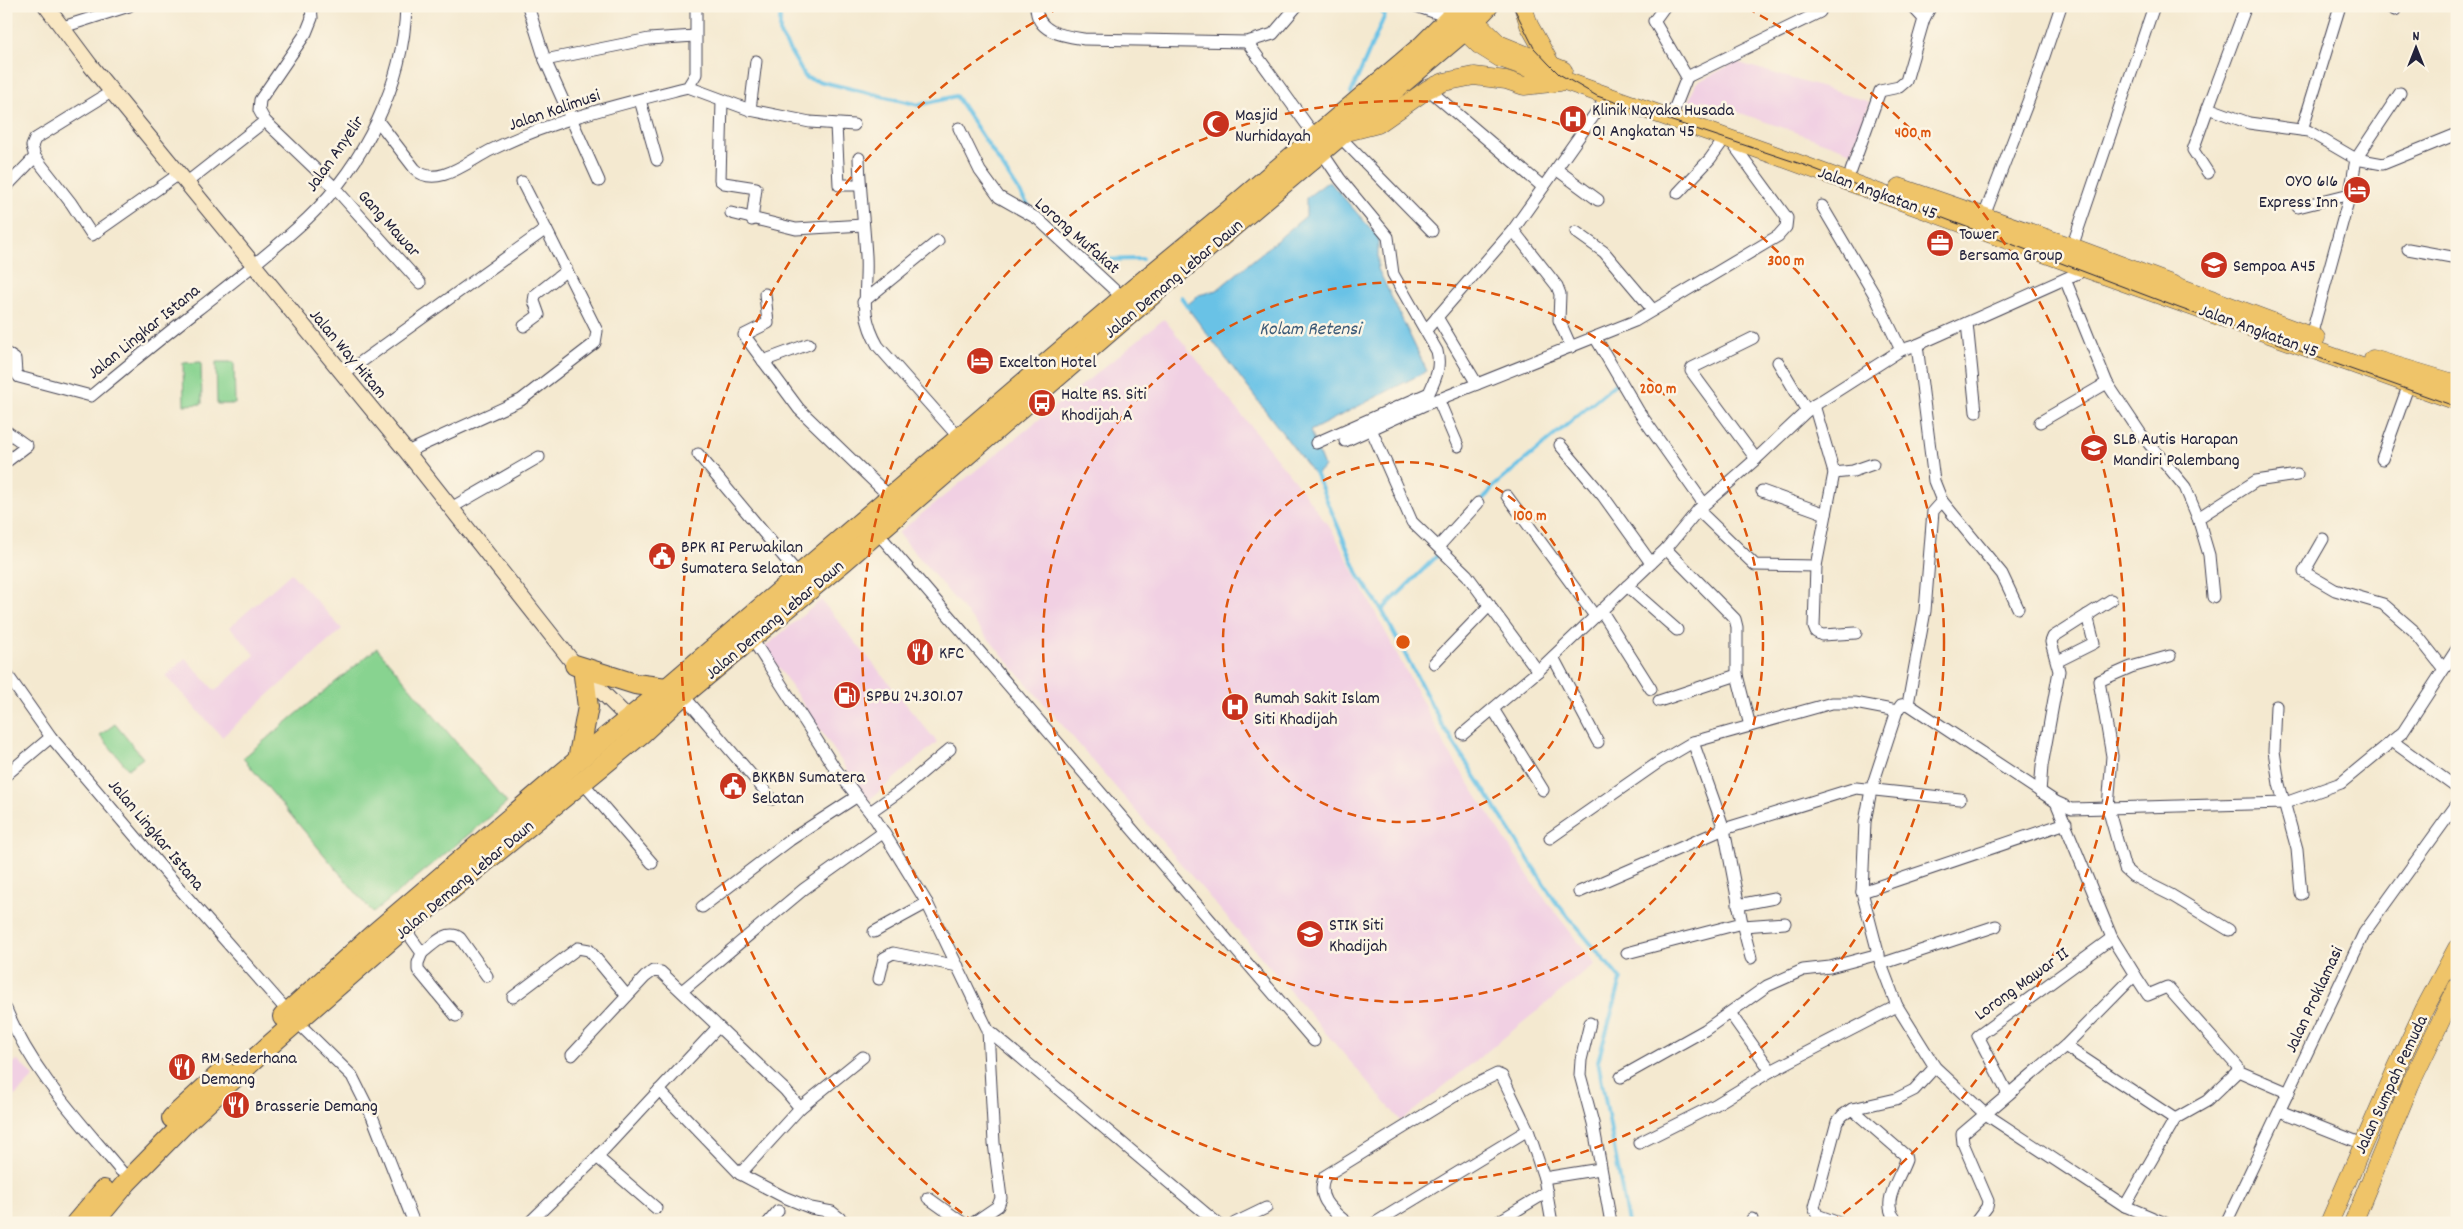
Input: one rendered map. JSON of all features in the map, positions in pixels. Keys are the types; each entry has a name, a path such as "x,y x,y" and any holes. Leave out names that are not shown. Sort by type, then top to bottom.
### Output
{"highway":[{"name":"Jalan Demang Lebar Daun","path":"76,1223 121,1171 183,1107 583,783 636,726 675,692 747,631 876,531 964,445 1123,298 1226,214 1318,144 1341,134 1467,15"},
{"name":"Jalan Demang Lebar Daun","path":"747,631 799,575 890,498 964,445 1318,144 1423,45 1467,15"},
{"path":"578,760 588,707 580,670 675,692"},
{"name":"Jalan Demang Lebar Daun","path":"93,1223 127,1182 374,934 528,805 578,760 636,726"}],"main road":[{"path":"1523,6 1529,25 1551,65"},
{"name":"Jalan Angkatan 45","path":"1467,15 1499,44 1534,56 1551,65 1674,110 2072,247 2385,363 2457,384"},
{"name":"Jalan Angkatan 45","path":"1467,15 1478,45 1500,58 1562,82 1728,139 2457,401"},
{"path":"1341,134 1378,124 1428,89 1444,82 1474,76 1506,80 1524,86 1562,82"},
{"name":"Jalan Sumpah Pemuda","path":"2329,1223 2362,1144 2424,1010 2457,948"},
{"name":"Jalan Sumpah Pemuda","path":"2352,1223 2410,1085 2457,987"}],"street":[{"name":"Jalan Way Hitam","path":"46,6 112,92 252,266 344,374 580,670 636,726"},
{"path":"63,27 129,6"},
{"path":"112,92 41,134 32,144 35,157 71,203 92,235 182,178 265,121 259,110 260,100 306,33 312,18 311,6"},
{"name":"Jalan Anyelir","path":"252,266 309,217 365,145 378,121 402,53 406,6"},
{"path":"528,6 533,28 545,60 598,181"},
{"path":"696,6 696,74 688,87 750,110 810,122 854,125"},
{"path":"1036,6 1039,21 1054,33 1064,36 1084,39 1247,42 1273,34 1297,6"},
{"path":"1416,6 1467,15"},
{"path":"1665,6 1654,21 1687,77"},
{"path":"1912,6 1924,19"},
{"path":"1851,171 1880,91 1898,87 1906,81 1924,19 1931,6"},
{"path":"1984,216 2034,86 2061,6"},
{"path":"2072,247 2154,6"},
{"path":"2208,174 2193,150 2246,6"},
{"path":"2302,130 2340,6"},
{"path":"1674,110 1687,77 1820,12"},
{"path":"545,60 650,38 695,36"},
{"path":"1247,42 1340,179 1388,237 1393,274 1438,351 1440,361 1439,370 1430,393 1316,444"},
{"path":"750,110 756,61"},
{"name":"Jalan Kalimusi","path":"378,121 420,174 434,176 450,172 490,150 570,119 688,87"},
{"path":"1428,89 1543,187"},
{"path":"2311,336 2350,194 2356,160 2400,93"},
{"path":"1426,330 1513,230 1607,97"},
{"path":"640,100 657,160"},
{"path":"722,101 720,180 728,184 756,188 752,220"},
{"path":"2208,108 2249,123 2302,130 2356,160 2383,164 2457,134"},
{"name":"Gang Mawar","path":"265,121 334,187 420,283"},
{"path":"836,125 839,185 860,185"},
{"name":"Lorong Mufakat","path":"959,128 980,171 1000,197 1038,219 1123,298"},
{"path":"1341,134 1432,231"},
{"path":"1344,441 1438,399 1635,321 1778,236 1786,227 1786,218 1728,139 1678,193"},
{"path":"6,187 35,157"},
{"path":"859,158 866,256 863,302 870,332 878,346 964,445"},
{"path":"1556,169 1598,200"},
{"path":"407,452 521,400 595,344 597,332 522,182"},
{"path":"2298,207 2350,194"},
{"path":"1822,206 1874,294 1900,350"},
{"path":"731,213 752,220 796,229 863,225"},
{"path":"344,374 546,229"},
{"path":"1513,230 1558,286 1560,294 1559,320 1570,347"},
{"path":"1576,232 1604,252 1654,310"},
{"path":"863,302 938,241"},
{"path":"2408,249 2457,258"},
{"name":"Jalan Lingkar Istana","path":"6,353 15,359 16,373 19,377 91,396 252,266"},
{"path":"1463,734 1538,671 1666,549 1701,507 1811,408 1900,350 1917,345 2087,269"},
{"path":"524,326 539,315 534,301 535,295 567,270"},
{"path":"2065,279 2107,383 2140,434 2185,487 2198,518 2209,555 2213,597"},
{"path":"765,294 768,322 744,335 799,409 890,498"},
{"path":"1438,317 1477,384"},
{"path":"1967,323 1976,412"},
{"path":"1595,337 1639,412 1701,507 1755,565 1816,566"},
{"path":"1753,338 1691,370 1756,459"},
{"path":"763,361 809,344"},
{"path":"1917,345 1934,481 1942,501 2002,574 2018,608"},
{"path":"1778,362 1811,408 1834,473 1816,566 1814,627 1816,632 1822,635 1856,633"},
{"path":"2040,422 2107,383"},
{"path":"2382,459 2409,384"},
{"path":"1438,399 1458,446"},
{"path":"1370,429 1412,522 1422,535 1441,549 1466,575 1538,671"},
{"path":"6,431 27,446 6,462"},
{"path":"1560,445 1603,496 1651,564"},
{"path":"698,454 799,575"},
{"path":"451,508 539,457"},
{"path":"1834,473 1853,471 1873,464"},
{"path":"2198,518 2256,481 2297,475"},
{"path":"1762,491 1826,514"},
{"path":"1507,496 1598,613 1651,689"},
{"path":"1908,704 1925,611 1933,512 1942,501"},
{"path":"1441,549 1478,504"},
{"path":"876,531 1314,1041"},
{"path":"2323,539 2304,572 2335,590 2383,604 2413,630 2444,668"},
{"path":"1666,549 1735,620 1737,627 1737,675 1750,726"},
{"path":"1627,586 1676,630"},
{"path":"2040,792 2042,766 2059,671 2058,660 2051,642 2053,637 2111,600"},
{"path":"1434,663 1490,605"},
{"path":"2058,660 2094,643 2087,616"},
{"path":"747,631 834,767 884,832 927,903 988,1030 994,1143 1001,1198 998,1206 973,1223"},
{"path":"2165,1223 2125,1206 1984,1113 1935,1067 1897,1006 1880,959 1862,892 1865,822 1871,790 1897,711 1901,705 1908,704 2040,792 2072,809 2285,803 2340,783 2403,732 2457,649"},
{"path":"1553,656 1598,742"},
{"path":"2170,656 2131,667 2100,681 2112,756 2108,808 2125,869 2133,876 2171,895 2229,930"},
{"name":"Jalan Lingkar Istana","path":"6,673 51,737 179,888 292,1017 352,1076 372,1116 414,1223"},
{"path":"1659,701 1737,675"},
{"path":"675,692 772,799"},
{"path":"1550,838 1659,762 1693,742 1832,703 1855,703 1897,711"},
{"path":"2276,706 2274,751 2279,784 2297,849 2301,894"},
{"path":"1493,709 1544,790"},
{"path":"6,775 51,737"},
{"path":"2392,741 2457,788"},
{"path":"1693,742 1724,829 1742,925 1751,958"},
{"path":"870,812 925,772 950,749"},
{"path":"583,783 652,863"},
{"path":"1579,892 1724,829 1856,788 1960,799"},
{"path":"702,908 790,840 856,797"},
{"path":"2056,802 2066,822 2112,938 2148,995 2167,987 2238,1067 2238,1071"},
{"name":"Jalan Proklamasi","path":"2226,1223 2364,933 2457,804"},
{"path":"1862,892 2066,822"},
{"path":"682,991 804,889 884,832"},
{"path":"1738,905 1774,898"},
{"path":"874,932 927,903"},
{"path":"1627,953 1742,925 1785,923"},
{"path":"1621,1077 1705,1030 1767,986 1803,970 1880,959 1996,926"},
{"path":"404,928 422,954"},
{"path":"456,1016 418,970 418,963 422,954 446,936 454,935 460,938 487,976"},
{"name":"Lorong Mawar II","path":"2008,1094 1978,1036 2112,938"},
{"path":"513,997 578,948 588,950 627,996"},
{"path":"879,979 884,958 893,954 958,966"},
{"path":"572,1054 645,977 653,971 662,972 785,1090 800,1108"},
{"path":"1975,1223 1987,1207 1988,1201 1963,1143 1962,1134 1984,1113 2065,1046 2135,975"},
{"path":"1640,1143 1715,1105 1771,1071 1897,1006"},
{"path":"6,1008 32,1060 53,1090 121,1171"},
{"path":"1730,1013 1771,1071"},
{"path":"1590,1023 1580,1060 1580,1075 1593,1123 1611,1223"},
{"path":"529,1223 597,1156 718,1027"},
{"path":"988,1030 1213,1222"},
{"path":"2065,1046 2175,1120"},
{"path":"740,1174 800,1108 863,1056"},
{"path":"1839,1223 1816,1215 1814,1207 1837,1122 1852,1109 1896,1099 1914,1090 1935,1067"},
{"path":"2238,1071 2289,1093"},
{"path":"2125,1206 2175,1120 2207,1101 2238,1071"},
{"path":"1347,1223 1328,1206 1323,1198 1322,1184 1325,1176 1492,1075 1502,1076 1528,1130 1544,1178 1552,1223"},
{"path":"660,1090 740,1174 784,1197 811,1208 832,1212 846,1223"},
{"path":"1852,1109 1905,1155 1906,1160 1888,1202 1892,1216 1900,1223"},
{"path":"2280,1111 2362,1144"},
{"path":"1375,1223 1528,1130"},
{"path":"597,1156 656,1208"},
{"path":"1544,1178 1600,1169"},
{"path":"1496,1223 1547,1192"},
{"path":"928,1198 963,1223"},
{"path":"1235,1223 1266,1208"},
{"path":"768,1223 778,1211"},
{"path":"824,1223 832,1212"}],"shaded area":[{"path":"1736,62 1870,102 1852,152 1703,100 1699,108 1688,103 1696,83"},
{"name":"Rumah Sakit Islam Siti Khadijah","path":"1164,319 1295,481 1333,532 1447,749 1535,886 1595,964 1401,1121 898,533"},
{"path":"291,573 342,629 222,737 166,676 185,658 215,691 255,655 230,627"},
{"name":"SPBU 24.301.07","path":"821,600 937,742 868,801 765,647"},
{"path":"17,1060 34,1077 6,1105 6,1070"}],"green space":[{"path":"201,362 202,404 184,405 183,363"},
{"path":"216,362 234,362 235,404 217,404"},
{"path":"377,648 507,803 373,913 243,758"},
{"path":"115,724 143,758 128,769 100,735"}],"water":[{"name":"Kolam Retensi","path":"1329,181 1378,237 1378,269 1427,371 1310,431 1324,467 1317,473 1312,472 1186,306 1199,295 1217,290 1306,216 1306,198"}],"waterway":[{"path":"780,6 780,34 806,78 919,105 956,96 1032,211"},
{"path":"1351,93 1385,15 1376,6"},
{"path":"1086,258 1089,260 1142,259"},
{"path":"1181,297 1189,308"},
{"path":"1480,504 1492,488 1615,384"},
{"path":"1314,470 1359,576 1382,610 1441,723 1555,901 1621,980 1598,1061 1628,1223"},
{"path":"1382,610 1441,552"}],"tram line":[{"path":"1513,6 1534,48 1559,74 1597,96 1804,165 2179,308 2457,407"}],"place":[{"name":"Klinik Nayaka Husada 01 Angkatan 45","path":"1573,119"},
{"name":"Masjid Nurhidayah","path":"1216,124"},
{"name":"OYO 616 Express Inn","path":"2357,190"},
{"name":"Tower Bersama Group","path":"1940,243"},
{"name":"Sempoa A45","path":"2214,265"},
{"name":"Excelton Hotel","path":"980,361"},
{"name":"Halte RS. Siti Khodijah A","path":"1042,403"},
{"name":"SLB Autis Harapan Mandiri Palembang","path":"2094,448"},
{"name":"BPK RI Perwakilan Sumatera Selatan","path":"662,556"},
{"name":"KFC","path":"920,652"},
{"name":"SPBU 24.301.07","path":"847,695"},
{"name":"Rumah Sakit Islam Siti Khadijah","path":"1235,707"},
{"name":"BKKBN Sumatera Selatan","path":"733,786"},
{"name":"STIK Siti Khadijah","path":"1310,934"},
{"name":"RM Sederhana Demang","path":"182,1067"},
{"name":"Brasserie Demang","path":"236,1105"}]}
